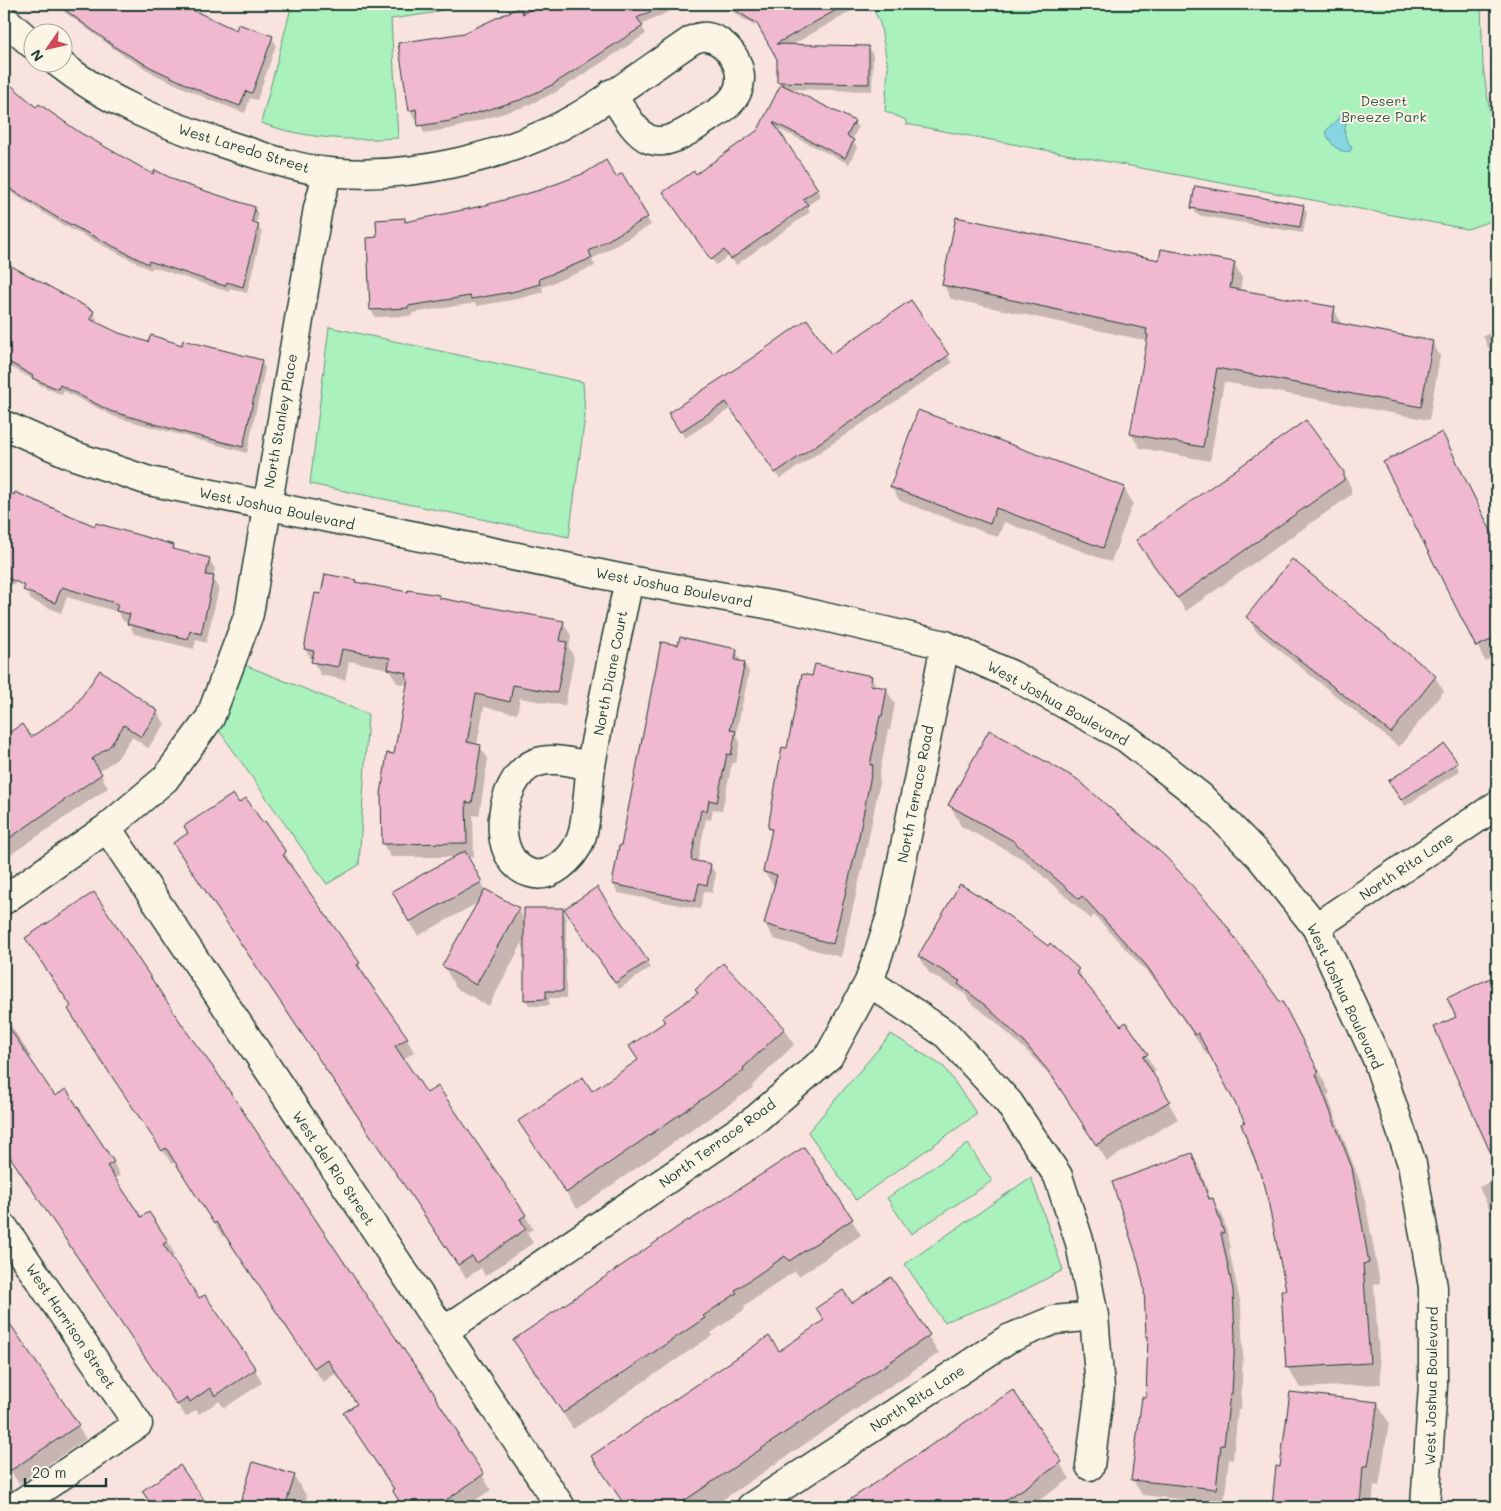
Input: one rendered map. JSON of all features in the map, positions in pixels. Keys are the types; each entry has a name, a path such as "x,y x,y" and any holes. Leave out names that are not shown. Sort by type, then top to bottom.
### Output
{"street":[{"path":"4,19 22,35"},
{"name":"West Laredo Street","path":"70,72 127,107 174,127 290,164 328,172 375,172 427,168 493,152 549,131 579,116 692,40 705,36 717,40 730,52 741,76 738,90 731,103 674,140 657,142 645,138 632,127 612,94"},
{"name":"North Stanley Place","path":"4,900 107,828 165,779 210,718 249,614 265,506 318,208 328,172"},
{"name":"West Joshua Boulevard","path":"4,425 72,455 149,481 629,580 782,607 945,645 1012,675 1126,738 1201,797 1262,858 1316,927 1377,1060 1412,1164 1433,1287 1433,1385 1425,1507"},
{"name":"North Diane Court","path":"591,766 629,580"},
{"name":"North Terrace Road","path":"444,1331 756,1119 829,1056 869,982 891,916 945,645"},
{"name":"North Rita Lane","path":"1316,927 1497,805"},
{"name":"West del Rio Street","path":"107,828 561,1507"},
{"path":"869,982 947,1035 1009,1103 1058,1176 1080,1243 1094,1316 1100,1388 1090,1466"},
{"name":"West Harrison Street","path":"4,1228 138,1424 15,1507"},
{"name":"North Rita Lane","path":"751,1507 1008,1339 1054,1320 1094,1316"}],"green space":[{"path":"292,4 459,4 432,13 391,19 398,138 329,138 295,133 261,123"},
{"name":"Desert Breeze Park","path":"871,4 1481,4 1483,67 1497,160 1497,219 1467,229 906,124 906,120 885,111 888,67 880,23"},
{"path":"329,327 583,382 585,416 569,537 310,484"},
{"path":"232,660 368,714 359,865 327,884 211,719"},
{"path":"891,1034 944,1067 977,1114 856,1200 808,1132"},
{"path":"968,1144 992,1181 911,1234 887,1198"},
{"path":"1031,1177 1063,1270 1007,1299 944,1322 905,1264"}],"water":[{"path":"1343,113 1350,118 1345,125 1345,137 1352,147 1350,151 1338,149 1329,139 1326,131"}],"building":[{"path":"57,4 180,4 236,30 238,24 273,36 252,93 246,91 240,106 205,93 152,68 118,49"},
{"path":"539,4 666,4 637,18 643,26 552,85 520,100 450,121 418,126 416,109 409,111 398,43 464,33 520,7 523,14"},
{"path":"726,4 847,4 776,44 869,46 869,84 777,82 777,59 757,24"},
{"path":"4,79 36,107 39,104 79,132 153,174 155,170 181,183 255,207 252,222 259,224 243,287 227,282 225,286 149,261 148,264 56,217 4,185"},
{"path":"781,84 855,121 847,136 854,140 845,158 773,122 818,189 803,199 808,205 731,259 724,250 711,260 663,192 694,171 696,174 758,130"},
{"path":"606,160 616,177 622,173 648,217 589,251 592,258 539,279 540,284 512,292 471,299 470,296 408,306 408,308 370,310 367,238 377,237 376,220 405,218 405,222 482,206 540,190 585,173"},
{"path":"1195,186 1304,205 1300,227 1191,208"},
{"path":"956,217 1159,260 1161,249 1235,262 1230,288 1335,307 1332,322 1433,341 1421,407 1217,368 1203,447 1130,434 1148,335 1146,334 1147,329 942,285"},
{"path":"4,262 94,311 90,319 119,333 148,342 151,335 182,345 183,340 262,360 243,447 110,411 60,385 58,389 32,378 33,376 4,359"},
{"path":"911,300 949,355 775,473 726,402 680,432 668,413 807,319 831,354"},
{"path":"918,410 1125,487 1103,548 996,508 990,524 890,487"},
{"path":"1306,420 1344,472 1344,480 1177,598 1136,540"},
{"path":"1442,432 1497,543 1497,637 1476,647 1383,462"},
{"path":"4,490 14,495 15,492 95,526 96,523 174,545 173,549 210,558 206,575 214,576 201,634 190,631 188,639 127,624 130,614 116,611 118,604 62,587 55,603 23,590 25,586 4,576"},
{"path":"1292,559 1436,676 1391,733 1246,617"},
{"path":"325,574 356,580 355,582 408,592 408,590 439,595 439,598 564,621 560,641 567,642 557,693 513,685 510,702 476,694 467,742 481,745 472,803 466,802 467,843 382,844 381,794 387,753 394,754 408,679 406,678 407,673 388,669 390,658 342,649 338,667 311,662 314,651 304,649 315,593 321,594"},
{"path":"680,637 737,649 735,660 745,662 730,730 736,731 731,755 727,754 717,802 709,800 707,811 701,810 691,860 711,864 707,885 699,883 695,901 612,884 661,642 678,645"},
{"path":"815,664 872,676 870,685 887,688 870,765 873,765 857,846 833,944 764,924 777,875 763,872 772,829 768,828 782,747 787,748 802,674 812,676"},
{"path":"100,670 158,711 141,737 124,725 110,746 92,759 102,774 4,842 4,736 22,724 31,737 73,709"},
{"path":"989,730 1077,779 1166,857 1218,914 1280,1002 1282,1001 1319,1072 1316,1074 1352,1168 1369,1263 1363,1264 1370,1363 1286,1368 1281,1290 1286,1290 1265,1186 1241,1124 1245,1122 1198,1033 1195,1035 1146,965 1082,896 1079,899 1012,840 948,805"},
{"path":"1445,744 1458,763 1401,800 1388,781"},
{"path":"233,794 239,803 246,798 263,823 265,821 286,852 283,855 360,963 357,965 408,1038 395,1046 427,1093 438,1086 526,1215 520,1219 526,1229 477,1263 472,1256 458,1265 173,843 188,833 184,826"},
{"path":"465,851 482,882 409,922 392,891"},
{"path":"960,884 993,904 1048,946 1050,943 1079,969 1076,972 1121,1026 1126,1022 1148,1054 1143,1057 1170,1101 1096,1145 1050,1073 1024,1042 986,1006 958,984 960,981 918,956"},
{"path":"597,887 648,961 615,983 564,909"},
{"path":"485,889 519,908 476,985 442,966"},
{"path":"94,892 189,1035 216,1071 436,1396 459,1434 457,1435 484,1474 436,1507 403,1507 392,1490 394,1489 343,1413 357,1404 327,1359 314,1368 216,1222 214,1224 166,1148 162,1151 92,1047 68,1009 71,1006 25,938"},
{"path":"524,908 563,908 563,991 546,991 546,999 524,1000"},
{"path":"723,963 785,1028 743,1068 744,1070 566,1193 518,1121 583,1077 592,1091 638,1060 629,1046 665,1022 662,1018 698,993 695,990"},
{"path":"1497,975 1497,1167 1434,1027 1456,1017 1447,998"},
{"path":"4,1020 55,1096 66,1089 114,1162 107,1166 141,1217 149,1212 168,1241 163,1244 199,1298 205,1295 256,1369 215,1396 210,1388 190,1402 188,1398 177,1405 4,1148"},
{"path":"804,1147 853,1219 789,1261 785,1256 735,1290 737,1293 703,1316 705,1318 563,1413 513,1340 688,1220"},
{"path":"1192,1153 1209,1199 1213,1198 1224,1233 1221,1233 1233,1290 1235,1337 1232,1394 1230,1394 1224,1445 1221,1445 1216,1489 1131,1480 1142,1397 1146,1398 1148,1336 1146,1336 1144,1288 1138,1261 1112,1182"},
{"path":"891,1277 930,1335 675,1507 626,1507 591,1456 769,1336 779,1351 824,1320 816,1308 843,1290 852,1303"},
{"path":"4,1315 79,1425 4,1475"},
{"path":"1013,1390 1062,1462 1026,1487 995,1507 839,1507"},
{"path":"1290,1392 1378,1402 1368,1466 1363,1466 1360,1507 1272,1507 1276,1466 1280,1467"},
{"path":"253,1462 295,1475 285,1507 239,1507"},
{"path":"180,1465 209,1507 153,1507 142,1491"}]}
